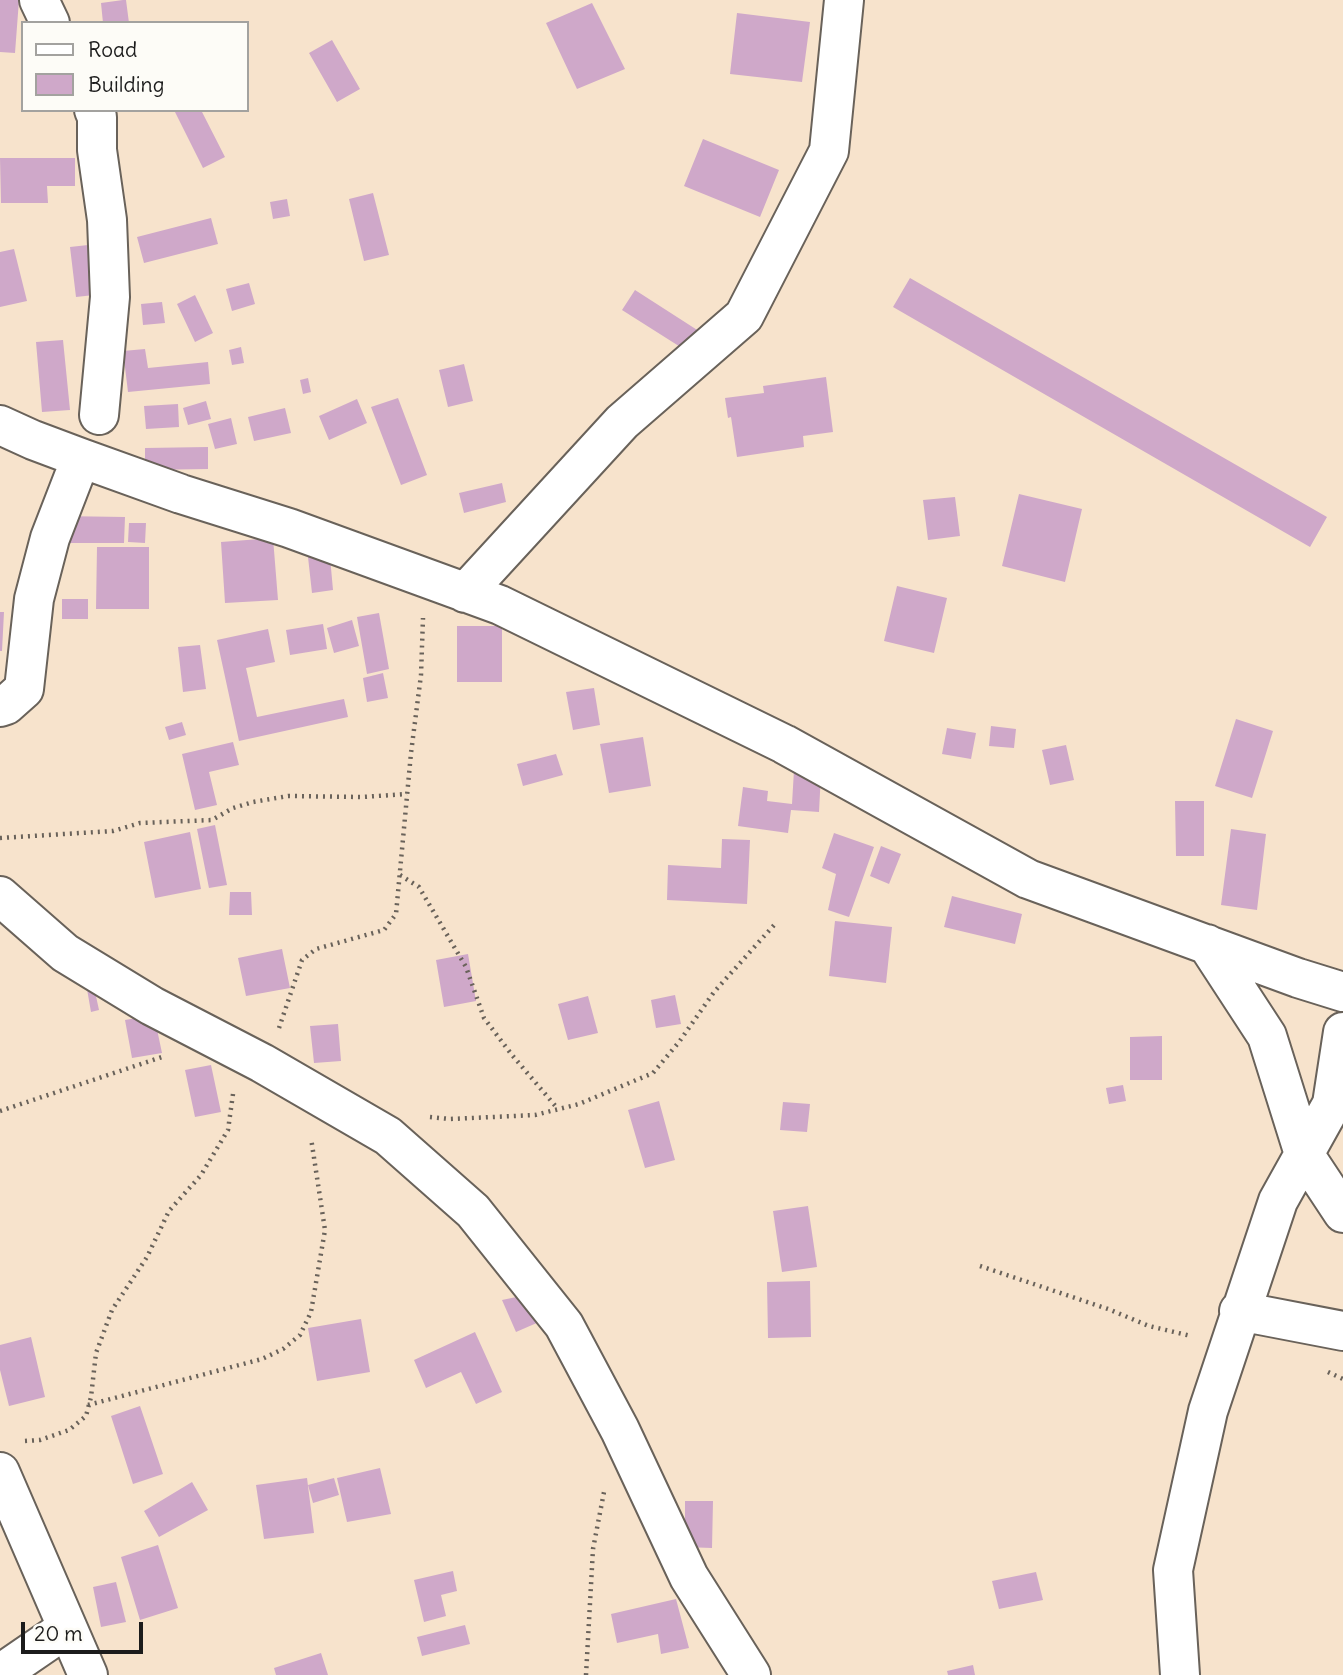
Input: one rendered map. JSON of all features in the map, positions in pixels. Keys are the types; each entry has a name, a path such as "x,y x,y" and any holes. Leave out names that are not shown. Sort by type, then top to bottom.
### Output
{"street":[{"path":"39,0 49,21"},
{"path":"466,593 622,422 744,316 830,151 844,0"},
{"path":"95,112 97,150 107,220 110,298 99,415"},
{"path":"0,425 81,458 181,494 289,528 500,605 784,744 1028,879 1343,992"},
{"path":"0,708 24,689 34,599 50,538 81,458"},
{"path":"0,896 65,953 152,1006 301,1085 388,1136 473,1211 564,1325 620,1430 689,1577 751,1675"},
{"path":"1207,944 1268,1036 1304,1154 1343,1213"},
{"path":"1180,1675 1173,1570 1208,1411 1278,1201 1332,1104 1343,1032"},
{"path":"1234,1328 1343,1331"},
{"path":"7,1457 67,1628 88,1675"},
{"path":"0,1674 67,1628"}],"path":[{"path":"0,1111 239,1051 284,1018 302,960 316,949 384,930 396,914 401,875 421,675 424,578"},
{"path":"0,838 113,831 140,823 212,820 233,808 288,796 362,797 407,794"},
{"path":"401,875 419,887 466,967 484,1018 559,1109"},
{"path":"424,1117 450,1119 535,1115 579,1104 653,1073 679,1042 714,992 775,924"},
{"path":"7,1457 40,1440 69,1430 86,1416 96,1353 112,1310 147,1257 169,1211 201,1175 228,1130 239,1051"},
{"path":"88,1405 262,1359 283,1349 300,1335 311,1312 325,1230 301,1085"},
{"path":"980,1266 1108,1309 1149,1326 1234,1328"},
{"path":"1319,1368 1343,1379"},
{"path":"586,1675 593,1549 605,1488"}],"building":[{"path":"0,0 19,0 15,53 0,52"},
{"path":"126,0 129,21 103,21 101,3"},
{"path":"592,3 625,69 577,89 546,23"},
{"path":"737,13 810,22 802,82 730,74"},
{"path":"332,40 360,89 337,102 309,53"},
{"path":"175,112 202,112 225,157 203,168"},
{"path":"703,139 779,170 760,217 684,186"},
{"path":"0,158 75,158 75,186 47,186 48,203 1,203"},
{"path":"373,193 389,255 364,261 349,199"},
{"path":"287,199 290,216 273,219 270,202"},
{"path":"211,218 218,244 144,263 137,237"},
{"path":"97,244 103,294 76,297 70,247"},
{"path":"14,249 27,301 0,307 0,252"},
{"path":"910,278 1327,517 1310,547 893,307"},
{"path":"249,283 255,304 232,311 226,289"},
{"path":"635,290 705,335 693,355 622,310"},
{"path":"195,295 213,333 195,342 177,304"},
{"path":"162,302 165,323 143,325 141,304"},
{"path":"63,340 70,410 42,412 36,342"},
{"path":"241,347 244,363 232,365 229,350"},
{"path":"145,349 148,368 208,362 210,384 128,392 123,351"},
{"path":"464,364 473,401 448,407 439,370"},
{"path":"826,377 833,432 803,436 804,447 737,457 725,398 764,393 763,386"},
{"path":"308,378 311,392 303,394 300,380"},
{"path":"398,398 427,475 401,485 371,407"},
{"path":"357,399 367,423 329,440 319,416"},
{"path":"206,401 211,419 188,425 183,408"},
{"path":"178,404 179,427 146,429 144,406"},
{"path":"285,408 291,433 254,441 248,417"},
{"path":"231,418 237,444 215,449 208,424"},
{"path":"208,447 208,469 145,470 145,448"},
{"path":"502,483 506,502 464,513 459,493"},
{"path":"1019,494 1082,509 1065,582 1002,566"},
{"path":"955,497 960,536 928,540 923,500"},
{"path":"60,516 125,517 124,543 60,543"},
{"path":"129,523 146,523 145,543 128,542"},
{"path":"273,538 278,600 225,603 221,542"},
{"path":"329,546 333,590 312,593 307,548"},
{"path":"97,547 149,547 149,609 96,609"},
{"path":"897,586 947,598 934,653 884,641"},
{"path":"62,599 88,599 88,619 62,619"},
{"path":"0,612 4,612 2,651 0,651"},
{"path":"379,613 389,669 367,674 357,617"},
{"path":"352,620 359,646 334,653 327,628"},
{"path":"323,624 327,649 290,655 286,630"},
{"path":"457,626 502,626 502,682 457,682"},
{"path":"268,629 275,662 246,668 257,717 344,699 348,717 239,741 217,640"},
{"path":"200,645 206,689 183,692 178,647"},
{"path":"383,673 388,698 367,702 363,678"},
{"path":"594,688 600,725 573,730 566,692"},
{"path":"1236,719 1273,731 1252,798 1215,786"},
{"path":"182,722 186,735 169,740 165,727"},
{"path":"991,726 1016,729 1014,748 989,746"},
{"path":"947,728 976,733 971,759 942,754"},
{"path":"643,737 651,786 609,793 600,744"},
{"path":"233,742 239,765 209,772 217,805 195,810 182,754"},
{"path":"1066,745 1074,780 1050,785 1042,750"},
{"path":"556,754 563,775 523,786 517,764"},
{"path":"794,770 821,773 819,812 791,810 788,833 738,826 743,787 768,791 767,801 792,804"},
{"path":"1175,801 1204,801 1204,856 1176,856"},
{"path":"215,825 227,885 209,888 197,829"},
{"path":"1231,829 1266,834 1257,910 1221,905"},
{"path":"190,832 201,889 155,898 144,842"},
{"path":"834,833 874,847 849,917 828,910 836,874 822,868"},
{"path":"722,839 750,840 747,904 667,900 668,865 721,868"},
{"path":"881,846 901,854 889,884 870,876"},
{"path":"230,892 251,892 252,915 229,915"},
{"path":"952,896 1022,914 1015,944 944,927"},
{"path":"835,921 892,927 886,983 829,976"},
{"path":"282,949 290,988 246,996 238,958"},
{"path":"468,954 476,1001 444,1007 436,960"},
{"path":"94,987 99,1010 91,1012 87,989"},
{"path":"675,995 681,1024 656,1028 651,1000"},
{"path":"588,996 598,1033 568,1040 558,1004"},
{"path":"154,1015 162,1053 132,1058 125,1020"},
{"path":"338,1024 341,1061 314,1063 310,1026"},
{"path":"1162,1036 1162,1080 1130,1080 1130,1037"},
{"path":"211,1065 221,1112 195,1117 185,1070"},
{"path":"1123,1085 1126,1101 1109,1104 1106,1088"},
{"path":"659,1101 675,1160 645,1168 628,1110"},
{"path":"783,1102 810,1104 807,1132 780,1130"},
{"path":"808,1206 817,1267 782,1272 773,1211"},
{"path":"810,1281 811,1337 768,1338 767,1282"},
{"path":"526,1295 539,1322 516,1332 502,1300"},
{"path":"361,1319 370,1372 317,1381 308,1328"},
{"path":"475,1332 502,1392 476,1404 461,1372 426,1388 414,1360"},
{"path":"31,1337 45,1397 9,1406 0,1370 0,1345"},
{"path":"140,1406 163,1474 133,1484 111,1416"},
{"path":"380,1468 391,1514 347,1522 337,1478"},
{"path":"307,1478 314,1533 264,1539 256,1485"},
{"path":"334,1478 339,1495 313,1503 308,1485"},
{"path":"192,1482 208,1510 159,1537 144,1511"},
{"path":"685,1501 713,1501 712,1548 685,1547"},
{"path":"158,1545 178,1608 140,1620 121,1557"},
{"path":"453,1571 457,1591 441,1595 446,1616 424,1622 414,1580"},
{"path":"1036,1572 1043,1600 999,1609 992,1581"},
{"path":"116,1582 126,1622 101,1627 93,1587"},
{"path":"676,1599 689,1648 661,1654 658,1634 617,1643 611,1614"},
{"path":"465,1625 470,1644 422,1656 417,1637"},
{"path":"321,1653 328,1675 276,1675 274,1668"},
{"path":"973,1665 975,1675 948,1675 947,1671"}]}
